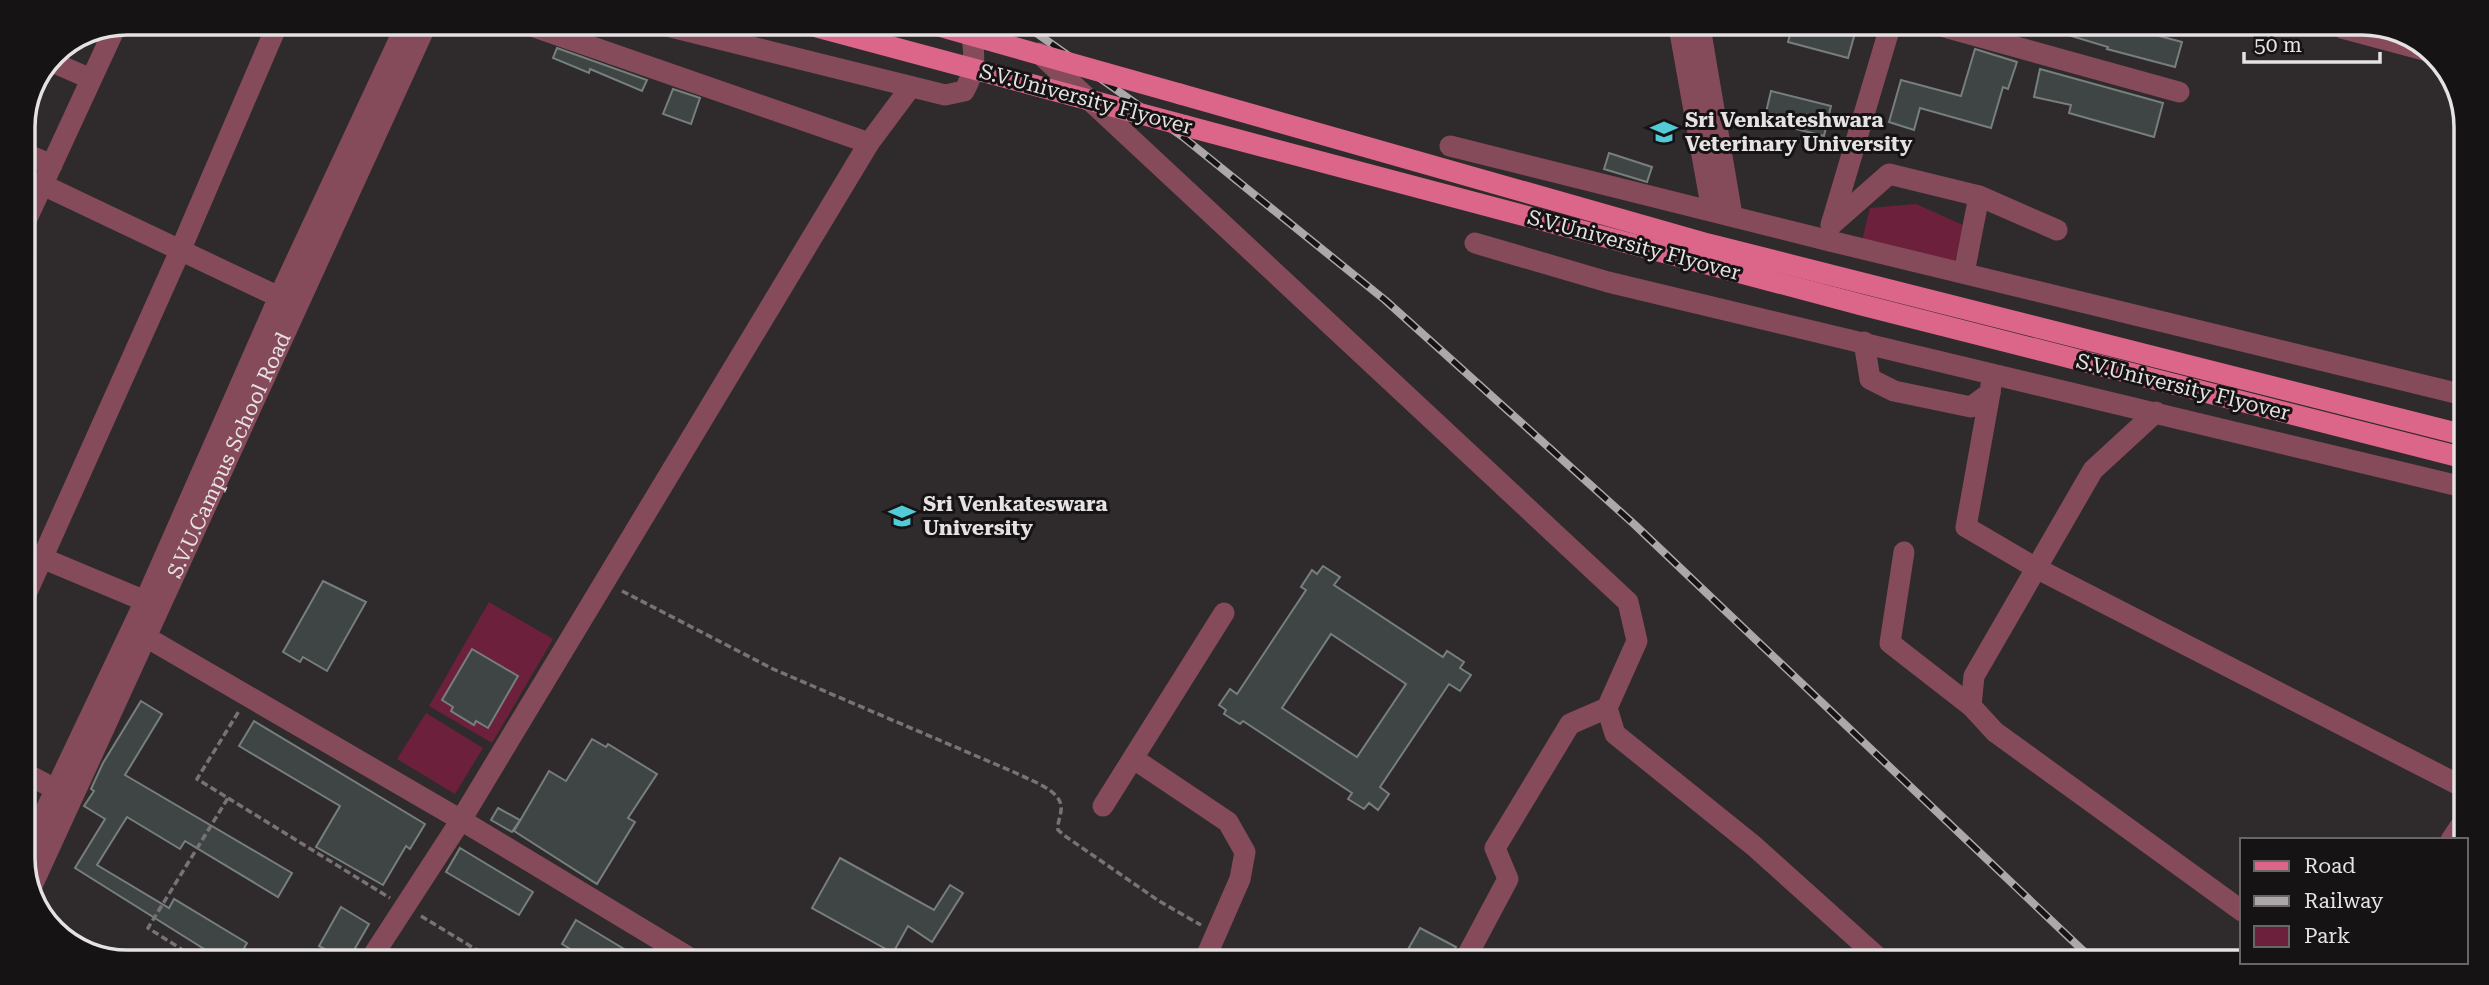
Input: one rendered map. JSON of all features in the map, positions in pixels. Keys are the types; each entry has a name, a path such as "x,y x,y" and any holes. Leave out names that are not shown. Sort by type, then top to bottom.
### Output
{"main road":[{"name":"S.V.University Flyover","path":"847,35 1862,305 2454,455"},
{"name":"S.V.University Flyover","path":"970,35 1708,244 2454,432"}],"street":[{"path":"35,550 180,251 273,35"},
{"name":"S.V.U.Campus School Road","path":"35,832 145,601 279,297 401,35"},
{"name":"S.V.U.Campus School Road","path":"37,877 421,35"},
{"path":"558,35 869,143"},
{"path":"702,35 946,95 964,91 971,78 975,54 968,35"},
{"path":"992,35 1014,41 1042,55 1628,602 1637,641 1607,708 1615,734 1754,846 1870,950"},
{"path":"1681,35 1722,213"},
{"path":"1701,35 1722,213"},
{"path":"1830,233 1887,35"},
{"path":"1973,35 2179,92"},
{"path":"2371,36 2404,45"},
{"path":"35,202 111,37"},
{"path":"59,65 91,79"},
{"path":"377,950 461,820 869,143 910,88"},
{"path":"1450,146 1722,213 1830,233 1964,273 2454,392"},
{"path":"35,158 52,165"},
{"path":"1830,233 1889,174 1979,195 2057,230"},
{"path":"43,185 279,297"},
{"path":"1964,273 1979,195"},
{"path":"1475,243 1608,282 1864,342 1992,383 2156,412 2454,485"},
{"path":"1864,342 1870,379 1894,391 1971,407 1992,383"},
{"path":"1992,383 1966,527 2036,568 2454,782"},
{"path":"1971,706 1973,676 2094,470 2156,412"},
{"path":"1904,552 1890,643 1971,706 1995,732 2240,910"},
{"path":"35,555 145,601"},
{"path":"1103,806 1224,613"},
{"path":"146,636 677,950"},
{"path":"1470,950 1508,879 1494,848 1570,724 1607,708"},
{"path":"1134,759 1228,822 1245,852 1240,879 1209,950"},
{"path":"35,778 55,789"}],"path":[{"path":"604,582 774,669 1051,791 1062,807 1058,830 1159,901 1216,934"},
{"path":"248,696 197,779 477,950"},
{"path":"183,950 148,928 228,798"}],"green space":[{"path":"1916,204 1963,225 1954,267 1861,245 1870,208"},
{"path":"489,602 553,639 492,743 429,706"},
{"path":"426,713 483,748 455,794 397,759"}],"building":[{"path":"1790,35 1854,35 1848,58 1788,42"},
{"path":"2068,35 2156,35 2182,42 2175,67 2107,49 2108,47"},
{"path":"557,48 647,80 642,91 590,69 589,73 553,58"},
{"path":"1975,49 2017,62 2008,89 2003,87 1991,128 1920,108 1914,130 1889,122 1901,80 1961,96"},
{"path":"2040,69 2163,103 2154,137 2069,113 2071,105 2034,97"},
{"path":"673,89 700,98 691,124 663,114"},
{"path":"1771,91 1831,106 1824,136 1764,121"},
{"path":"1609,153 1652,167 1647,182 1604,169"},
{"path":"1323,566 1340,577 1334,585 1443,657 1447,651 1464,662 1460,668 1471,675 1460,691 1449,684 1380,787 1389,794 1378,810 1369,803 1364,809 1348,799 1352,793 1243,721 1240,724 1224,714 1226,710 1219,705 1230,689 1237,694 1306,590 1301,587 1312,570 1317,574","holes":["1331,634 1406,684 1357,757 1282,708"]},
{"path":"323,581 366,602 327,671 303,657 300,662 283,652"},
{"path":"472,649 518,676 488,728 476,721 474,725 451,711 453,707 442,700"},
{"path":"141,701 162,714 125,775 292,873 278,897 185,841 180,849 127,817 97,865 169,908 174,899 247,943 243,950 206,950 75,868 105,819 84,806 94,791 91,789 103,763"},
{"path":"254,721 425,824 410,849 406,846 383,885 316,847 340,806 239,746"},
{"path":"592,739 606,747 608,744 657,774 628,818 635,822 597,884 514,831 549,771 566,781"},
{"path":"498,808 520,820 512,832 491,820"},
{"path":"460,848 533,892 519,915 446,872"},
{"path":"840,858 934,910 950,885 963,893 932,942 908,926 895,950 888,950 812,908"},
{"path":"341,907 369,924 354,950 326,950 319,946"},
{"path":"576,920 626,950 572,950 562,944"},
{"path":"1420,928 1456,947 1454,950 1408,950"}],"railway":[{"path":"1039,35 1183,137 1385,300 1635,525 2082,950"}],"place":[{"name":"Sri Venkateshwara Veterinary University","path":"1664,132"},
{"name":"Sri Venkateswara University","path":"902,516"}]}
